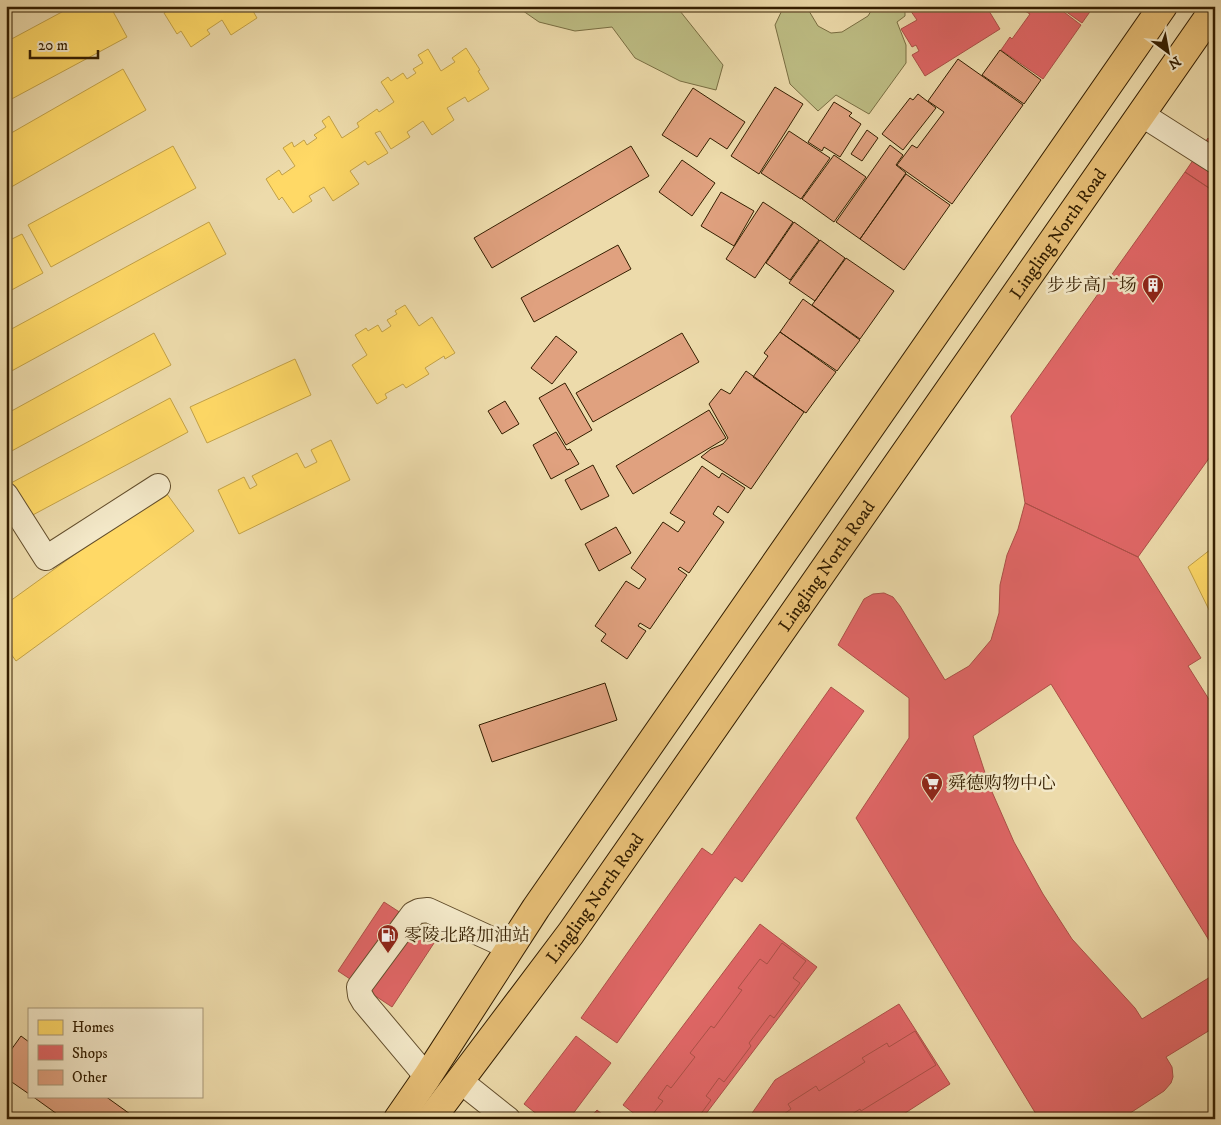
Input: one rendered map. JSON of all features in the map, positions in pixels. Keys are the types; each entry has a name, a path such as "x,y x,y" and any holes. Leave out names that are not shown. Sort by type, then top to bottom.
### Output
{"main road":[{"path":"398,1119 536,908 1163,6"},
{"name":"Lingling North Road","path":"431,1119 571,932 1215,8"}],"street":[{"path":"1141,114 1215,161"},
{"path":"6,495 46,558 158,486"},
{"path":"427,1077 364,1002 360,995 359,987 413,914 419,911 428,910 511,948"},
{"path":"455,1086 508,1119"}],"green space":[{"path":"516,6 676,6 723,65 716,90 680,81 635,58 612,27 575,31 539,22"},
{"path":"784,6 806,6 818,26 831,33 842,32 868,16 874,6 905,6 905,16 897,22 906,45 906,63 869,114 836,95 818,111 790,84 775,25"}],"building: Homes":[{"path":"73,6 110,6 127,37 6,102 6,42"},
{"path":"174,6 179,6 180,8 184,6 250,6 257,18 231,35 222,20 207,30 210,34 191,47 181,31 177,34 164,13"},
{"path":"466,48 489,89 468,102 465,97 447,108 454,120 432,135 423,121 407,132 410,137 391,149 380,131 375,133 388,153 368,165 365,161 350,171 359,184 333,201 324,187 309,196 312,201 293,213 282,197 279,200 266,179 279,170 282,175 295,166 283,148 292,142 294,147 304,140 307,145 317,138 314,135 326,127 322,121 329,116 342,138 359,127 357,123 377,109 379,112 394,102 381,82 388,77 391,81 403,73 407,79 416,73 413,69 423,63 418,55 428,49 441,71 455,62 452,58"},
{"path":"123,69 146,110 6,190 6,136"},
{"path":"173,146 196,188 51,267 28,225"},
{"path":"209,222 226,254 6,374 6,332"},
{"path":"22,234 43,273 6,293 6,242"},
{"path":"405,305 419,326 432,317 455,353 445,359 444,356 425,368 429,374 406,388 403,384 385,394 387,398 377,404 352,365 367,355 355,335 366,328 368,331 378,325 382,332 391,326 387,320 397,314 395,311"},
{"path":"154,333 171,365 6,454 6,414"},
{"path":"295,359 311,395 207,443 190,407"},
{"path":"170,398 188,432 29,517 11,483"},
{"path":"331,440 350,480 239,534 218,490 244,477 250,489 257,485 252,476 297,453 305,468 317,462 311,450"},
{"path":"164,490 194,531 16,661 6,647 6,604"},
{"path":"1215,546 1215,622 1188,567"}],"building: Shops":[{"path":"986,6 1000,29 925,76 912,55 919,51 916,45 912,47 901,29 917,20 908,7"},
{"path":"1028,6 1056,6 1081,25 1043,79 1001,50 1010,37 1012,39 1030,14 1025,11"},
{"path":"1058,6 1094,6 1082,23"},
{"path":"1208,138 1215,143 1215,192 1185,172"},
{"name":"步步高广场","path":"1185,172 1215,192 1215,450 1138,557 1025,503 1011,416"},
{"name":"舜德购物中心","path":"1025,503 1138,557 1201,658 1188,666 1215,709 1215,950 1051,684 973,736 989,785 1014,842 1043,894 1072,939 1135,1008 1142,1019 1215,974 1215,1027 1166,1057 1172,1067 1173,1077 1171,1083 1164,1091 1121,1119 1039,1119 856,818 909,738 909,698 838,645 864,599 873,594 884,593 893,597 900,606 945,680 969,666 991,640 999,613 1000,585 1007,555 1018,529"},
{"path":"831,687 864,711 742,882 735,877 617,1043 581,1018 702,848 712,855"},
{"name":"零陵北路加油站","path":"384,902 438,937 392,1007 338,971"},
{"path":"760,924 817,967 702,1119 641,1119 623,1105"},
{"path":"782,943 806,961 793,978 800,983 774,1018 770,1015 749,1043 751,1046 724,1082 719,1078 706,1096 711,1100 697,1119 649,1119 663,1101 658,1098 667,1085 671,1088 695,1057 690,1053 711,1026 714,1028 742,990 738,988 760,959 767,964"},
{"path":"899,1004 950,1084 896,1119 748,1119 775,1080"},
{"path":"915,1031 936,1065 861,1111 860,1109 844,1119 777,1119 791,1109 788,1104 816,1086 819,1091 865,1062 862,1058 887,1043 889,1047"},
{"path":"576,1036 611,1063 569,1119 543,1119 524,1104"},
{"path":"597,1110 608,1119 589,1119"}],"building: Other":[{"path":"1000,50 1041,80 1024,104 982,75"},
{"path":"958,59 1023,105 952,204 897,165 912,145 917,148 944,112 928,101"},
{"path":"775,87 803,104 759,174 731,156"},
{"path":"693,88 745,122 727,149 710,138 697,157 662,135"},
{"path":"918,94 936,108 903,150 882,134 910,98 913,100"},
{"path":"834,102 852,113 849,116 861,124 840,157 824,147 822,151 808,142"},
{"path":"867,130 878,138 862,161 851,154"},
{"path":"789,131 830,158 801,199 761,173"},
{"path":"890,145 903,155 896,165 906,173 860,239 836,222"},
{"path":"631,146 649,176 492,268 474,238"},
{"path":"834,155 866,177 834,222 802,199"},
{"path":"682,160 715,183 692,216 659,192"},
{"path":"906,174 950,205 904,270 860,239"},
{"path":"721,192 754,211 734,246 701,226"},
{"path":"763,202 793,222 755,278 726,259"},
{"path":"794,222 819,240 790,280 766,263"},
{"path":"820,240 845,258 815,301 789,283"},
{"path":"618,245 631,269 534,322 521,298"},
{"path":"846,258 894,291 860,339 812,305"},
{"path":"803,299 860,340 837,371 780,332"},
{"path":"780,332 836,372 806,413 753,377 768,356 764,353"},
{"path":"682,333 699,362 593,422 576,393"},
{"path":"556,336 577,352 552,384 531,368"},
{"path":"746,371 804,412 751,489 701,457 711,449 723,444 728,438 709,404 721,389 730,394"},
{"path":"565,383 592,430 566,445 539,398"},
{"path":"505,401 519,424 502,434 488,411"},
{"path":"709,410 726,438 633,494 616,466"},
{"path":"556,432 567,450 570,449 579,464 551,479 533,445"},
{"path":"593,465 609,496 581,510 565,480"},
{"path":"702,466 719,478 722,473 745,488 728,513 718,506 713,514 724,522 689,573 680,567 678,569 687,575 650,629 640,623 638,626 646,631 627,659 601,641 606,634 595,626 626,581 639,589 646,579 631,568 663,522 678,532 685,522 670,513"},
{"path":"616,527 631,553 599,571 585,544"},
{"path":"605,683 617,720 492,762 479,725"},
{"path":"21,1036 28,1041 28,1093 6,1078 11,1068 6,1064 6,1057"},
{"path":"35,1098 108,1098 137,1119 64,1119"}],"place":[{"name":"步步高广场","path":"1153,304"},
{"name":"舜德购物中心","path":"932,802"},
{"name":"零陵北路加油站","path":"388,954"}]}
